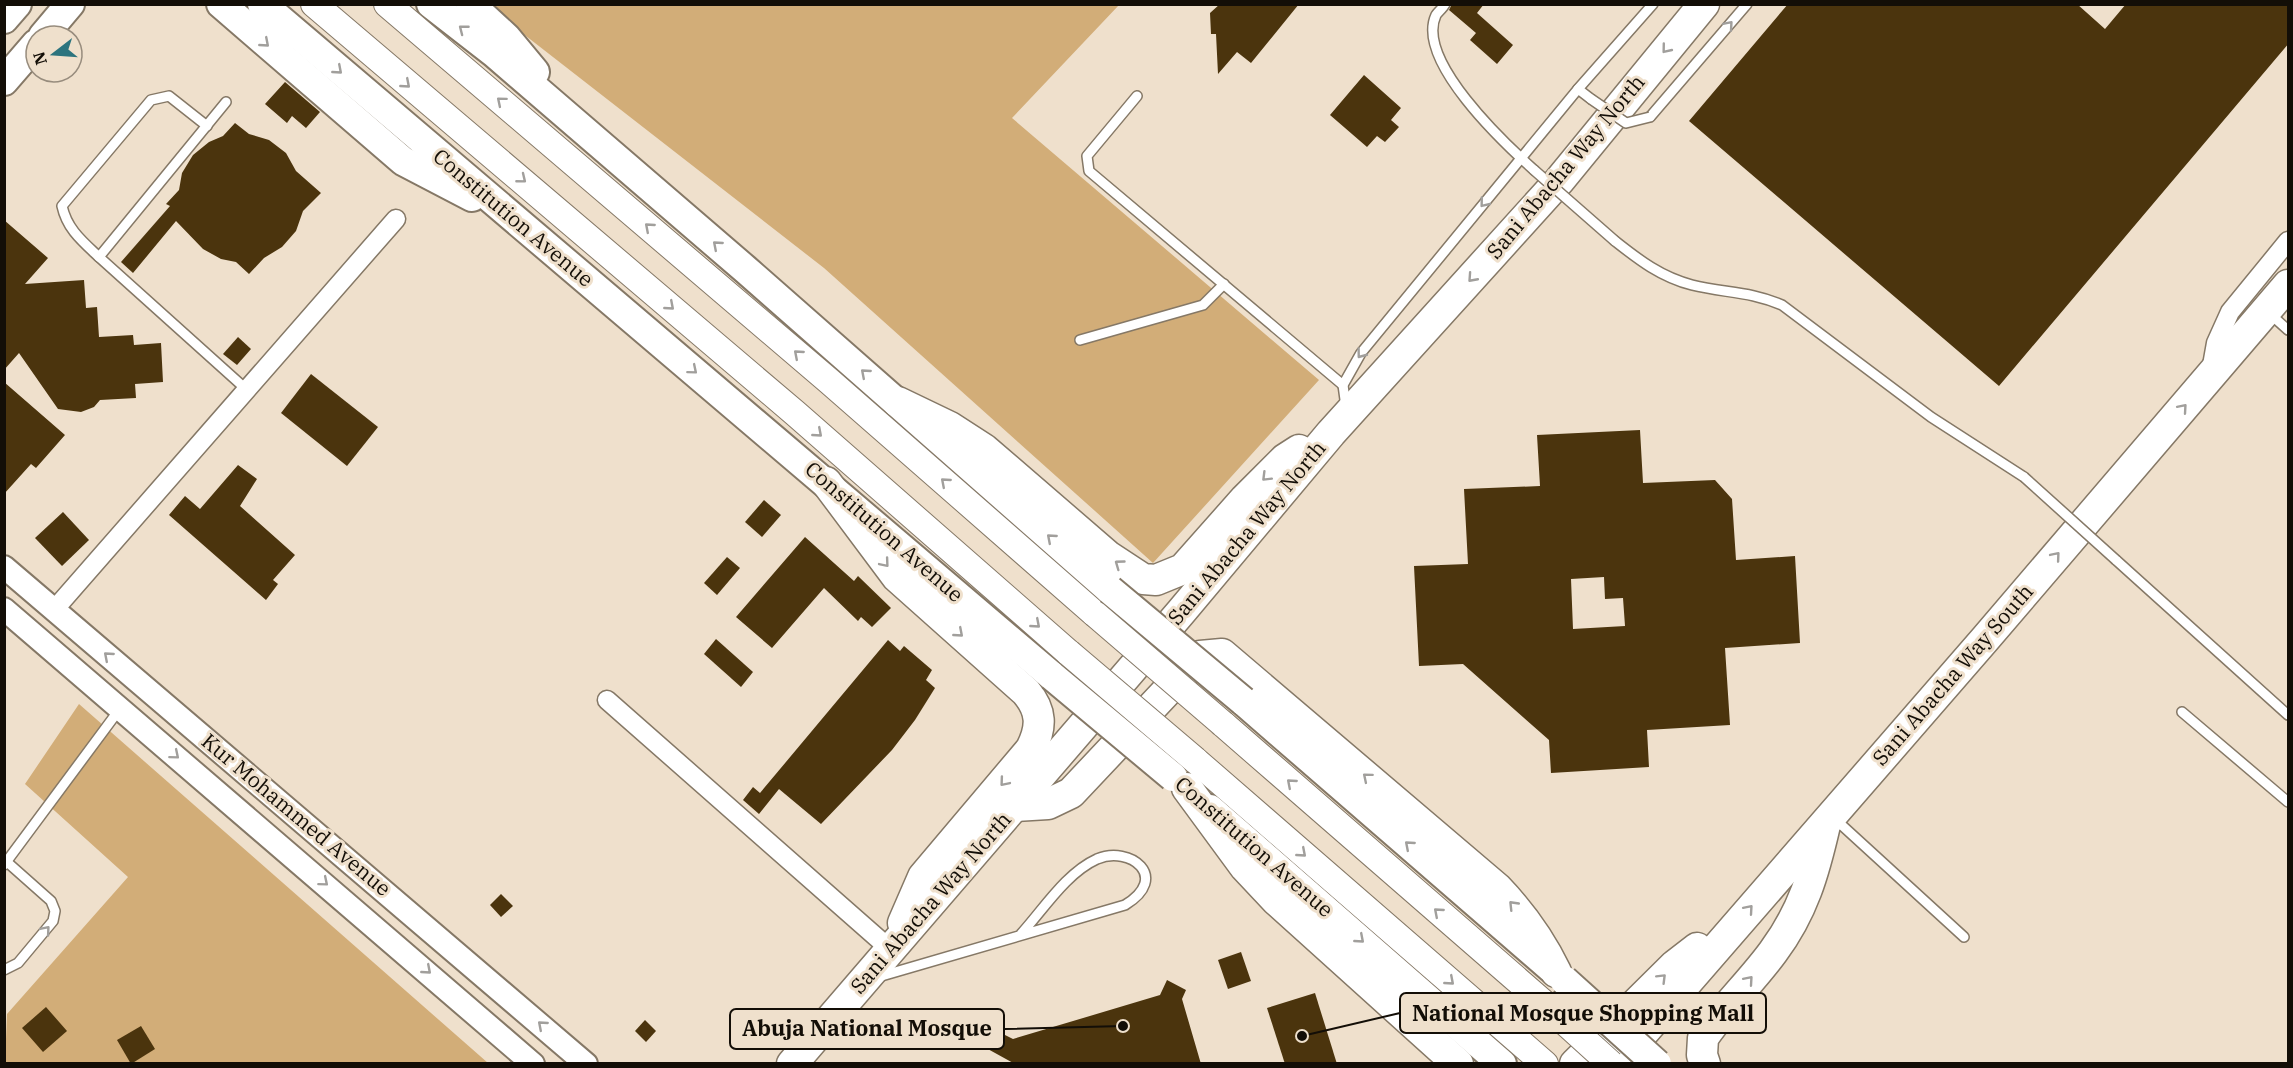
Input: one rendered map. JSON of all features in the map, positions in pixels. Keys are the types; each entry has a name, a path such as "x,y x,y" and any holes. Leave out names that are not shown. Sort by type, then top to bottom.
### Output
{"highway":[{"name":"Sani Abacha Way North","path":"792,1064 1015,806 1339,424 1559,181 1704,4"},
{"name":"Sani Abacha Way South","path":"1616,1064 2289,285"},
{"path":"898,402 950,427 984,448 1006,482 1132,574 1143,579 1156,580 1168,577 1191,562 1245,499 1285,459 1339,424"},
{"path":"826,482 873,548 926,586 1026,692 1035,704 1040,719 1038,735 1031,749 923,877 891,950"},
{"path":"1015,806 1048,804 1071,793 1200,656 1222,654 1497,888 1520,912 1541,940 1560,976"},
{"path":"1185,775 1245,867 1276,900 1458,1064"},
{"path":"1705,1064 1702,1055 1703,1038 1773,952 1793,921 1811,883 1829,818"},
{"path":"1575,1064 1692,950 1727,935"}],"main road":[{"path":"4,19 17,4"},
{"path":"53,24 70,4"},
{"path":"220,4 413,152"},
{"name":"Constitution Avenue","path":"262,4 413,152 515,219 826,482"},
{"name":"Constitution Avenue","path":"314,4 443,117 568,218 845,456 1069,653 1185,775 1498,1060"},
{"path":"387,4 989,520 1611,1064"},
{"path":"431,4 500,45"},
{"path":"470,4 500,45 564,113 898,402"},
{"path":"4,81 24,58"},
{"path":"1006,482 1110,590 1560,976 1657,1064"},
{"name":"Constitution Avenue","path":"926,586 1185,775 1545,1064"}],"street":[{"path":"54,610 396,219"},
{"path":"2211,376 2217,343 2230,312 2289,241"},
{"name":"Kur Mohammed Avenue","path":"4,567 586,1064"},
{"name":"Kur Mohammed Avenue","path":"4,609 383,932 533,1064"},
{"path":"607,700 891,950"}],"lane":[{"path":"1445,4 1436,16 1434,36 1444,67 1455,88 1521,158 1616,241 1644,264 1668,277 1692,285 1760,295 1782,305 1931,417 2024,477 2289,715"},
{"path":"1339,424 1343,385 1361,353 1578,89 1653,4"},
{"path":"1578,89 1626,123 1650,117 1747,4"},
{"path":"207,126 169,96 151,100 62,206 64,219 71,231 247,390"},
{"path":"1137,96 1087,156 1089,171 1343,385"},
{"path":"99,257 226,102"},
{"path":"1080,340 1203,305 1224,284"},
{"path":"2266,311 2289,330"},
{"path":"4,970 18,963 53,921 55,911 51,901 6,863 126,712"},
{"path":"2182,712 2289,802"},
{"path":"1829,818 1964,937"},
{"path":"864,980 1125,905 1144,890 1147,880 1145,872 1136,863 1115,855 1095,860 1072,876 1021,934"}],"shaded area":[{"path":"486,5 1119,5 1012,118 1319,380 1153,563 824,268"},
{"path":"79,704 488,1063 5,1064 7,1014 128,877 25,784"}],"building":[{"path":"1220,4 1299,4 1251,63 1237,52 1218,74 1216,34 1211,34 1210,13"},
{"path":"1452,4 1484,4 1477,13 1513,45 1497,64 1470,40 1476,33 1449,10"},
{"path":"1788,4 2077,4 2105,29 2126,4 2289,4 2289,43 1999,386 1689,121"},
{"path":"1364,75 1401,108 1391,120 1399,127 1385,142 1377,136 1367,147 1330,115"},
{"path":"285,82 320,112 306,128 292,116 287,123 265,104"},
{"path":"235,123 249,134 269,140 286,153 296,171 321,193 303,211 296,231 282,247 264,258 249,274 236,262 221,259 203,249 176,221 133,273 121,262 170,206 166,204 179,190 182,173 193,155 209,142 223,136"},
{"path":"4,220 48,258 25,284 84,280 86,308 97,307 99,337 133,335 134,345 161,343 163,382 135,384 136,398 100,400 94,407 81,412 58,409 19,353 4,370"},
{"path":"238,337 251,349 237,365 223,354"},
{"path":"311,374 378,427 347,466 281,413"},
{"path":"4,382 65,435 36,468 31,464 4,494"},
{"path":"1640,430 1643,483 1715,480 1732,499 1736,560 1795,556 1800,643 1725,648 1730,725 1647,730 1649,767 1551,773 1549,740 1463,664 1419,666 1414,566 1468,564 1464,489 1540,486 1537,435","holes":["1604,577 1605,599 1623,598 1625,626 1573,629 1571,579"]},
{"path":"238,465 257,479 240,506 295,555 273,580 278,584 266,600 169,515 185,496 200,509"},
{"path":"764,500 781,515 762,537 745,522"},
{"path":"63,512 89,540 62,566 35,538"},
{"path":"805,537 854,581 858,576 891,608 872,627 861,617 858,621 824,588 772,648 736,617"},
{"path":"727,557 740,568 717,595 704,583"},
{"path":"716,639 753,672 741,687 704,654"},
{"path":"888,640 900,651 904,646 932,670 926,680 935,688 915,720 892,750 821,824 779,789 759,814 743,800 753,787 760,793"},
{"path":"501,894 513,906 501,917 490,905"},
{"path":"1241,952 1251,981 1228,989 1218,960"},
{"path":"1167,980 1186,990 1182,999 1201,1064 1015,1064 986,1048 995,1030 1013,1039 1160,995"},
{"path":"1315,993 1337,1064 1285,1064 1267,1008"},
{"path":"46,1007 67,1031 43,1052 22,1028"},
{"path":"645,1020 656,1031 646,1042 635,1031"},
{"path":"141,1026 155,1049 131,1064 117,1040"}],"place":[{"name":"Abuja National Mosque","path":"1123,1026"},
{"name":"National Mosque Shopping Mall","path":"1302,1036"}]}
